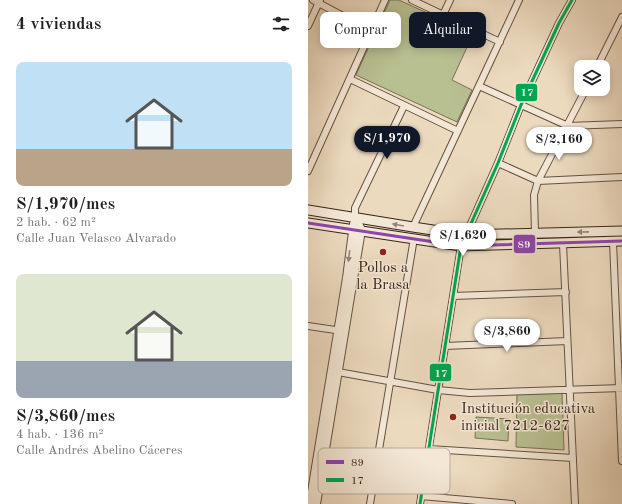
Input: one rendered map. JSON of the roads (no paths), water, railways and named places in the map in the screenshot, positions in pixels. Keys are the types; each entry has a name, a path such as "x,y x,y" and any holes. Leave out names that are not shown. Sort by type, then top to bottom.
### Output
{"main road":[{"path":"308,210 466,235 622,231"},
{"path":"308,223 461,246 563,244 617,241"}],"street":[{"path":"380,12 385,0"},
{"path":"412,0 437,12"},
{"path":"444,12 450,0"},
{"path":"413,227 519,0"},
{"path":"429,448 461,246 498,163 521,105 572,0"},
{"path":"308,26 317,1 337,12"},
{"path":"600,60 622,17"},
{"path":"486,35 500,42"},
{"path":"308,171 364,48"},
{"path":"350,79 458,132"},
{"path":"479,86 568,126 622,124"},
{"path":"535,233 534,195 538,181 583,96"},
{"path":"320,448 357,230 355,208 404,106"},
{"path":"498,163 538,181 622,177"},
{"path":"379,448 414,238"},
{"path":"617,241 622,461"},
{"path":"563,244 575,504"},
{"path":"453,296 566,292"},
{"path":"308,326 341,331"},
{"path":"325,448 338,372 341,331"},
{"path":"445,346 567,341"},
{"path":"338,372 438,390 470,394 620,388"},
{"path":"450,449 573,458"},
{"path":"310,504 318,459"},
{"path":"316,504 318,492"},
{"path":"370,504 372,494"},
{"path":"420,504 421,496 512,504"}],"place":[{"name":"Pollos a la Brasa","path":"383,252"},
{"name":"Institución educativa inicial 7212-627","path":"453,417"}]}
